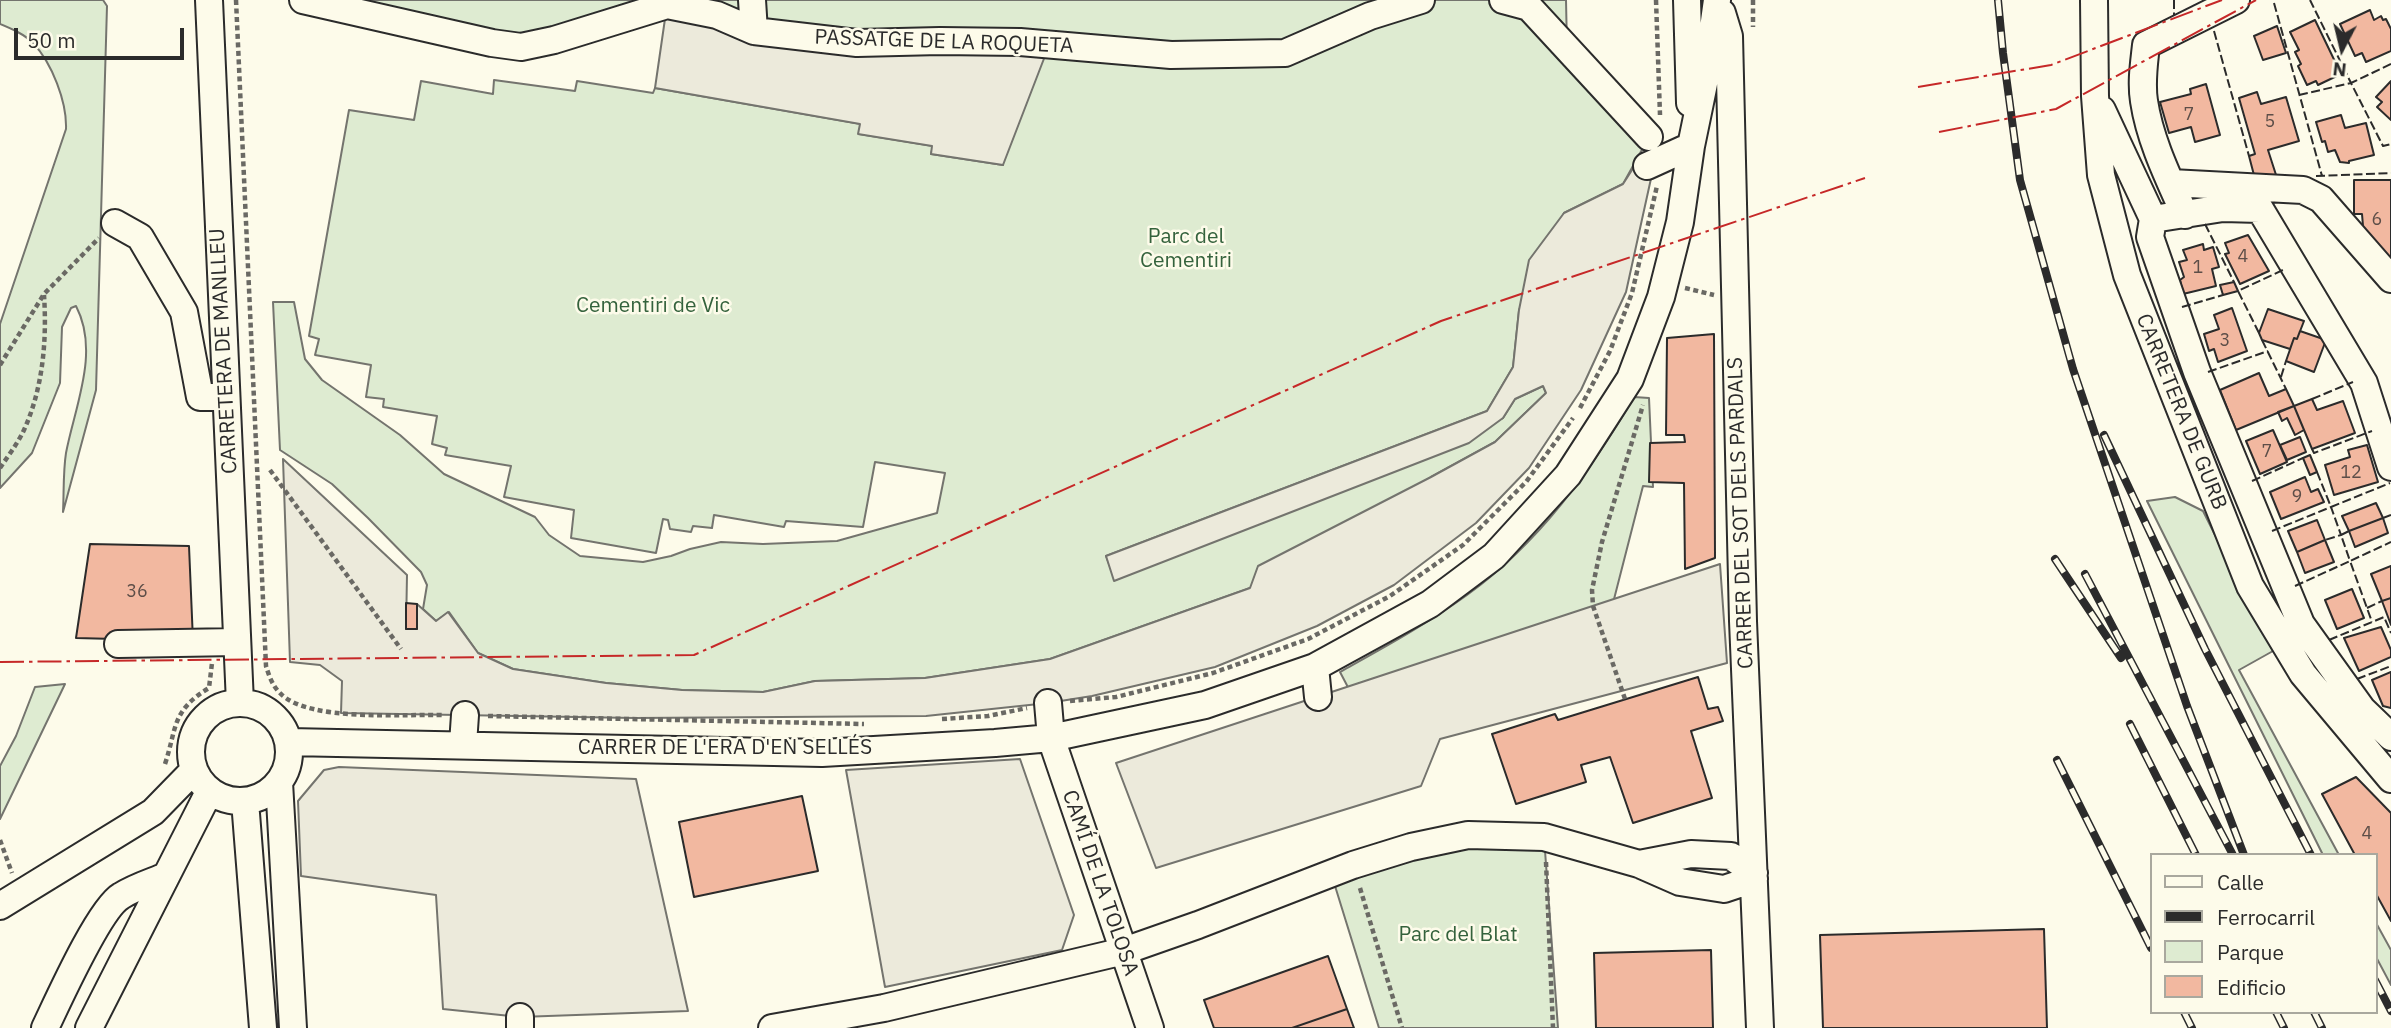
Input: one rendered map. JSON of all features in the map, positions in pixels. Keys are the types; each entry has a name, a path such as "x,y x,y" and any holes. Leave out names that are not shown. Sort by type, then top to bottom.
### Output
{"street":[{"name":"CARRETERA DE MANLLEU","path":"209,0 240,703"},
{"name":"PASSATGE DE LA ROQUETA","path":"303,0 492,43 521,47 554,40 667,5 718,15 754,31 857,43 1050,43 1171,55 1285,53 1370,16 1421,0"},
{"path":"752,0 754,31"},
{"path":"1503,0 1529,7 1652,155 1691,146"},
{"name":"CARRER DE L'ERA D'EN SELLÉS","path":"1687,0 1691,146"},
{"name":"CARRER DE L'ERA D'EN SELLÉS","path":"289,742 822,753 1051,738 1205,705 1315,667 1430,604 1494,556 1568,475 1630,379 1661,297 1680,222 1717,0"},
{"name":"CARRER DEL SOT DELS PARDALS","path":"1717,0 1729,36 1734,623 1754,876 1760,1028"},
{"name":"CARRETERA DE GURB","path":"2094,0 2095,96 2101,175 2127,275 2250,586 2303,674 2391,779"},
{"path":"2185,215 2155,143 2144,101 2146,45 2236,0"},
{"path":"2095,96 2152,219 2150,237 2197,372 2301,624 2362,709 2391,737"},
{"path":"2171,183 2303,190 2320,199 2391,279"},
{"path":"2152,219 2223,208 2260,209 2364,383 2391,467"},
{"path":"115,223 140,237 184,312 200,397 226,397"},
{"path":"118,644 237,642"},
{"path":"1315,667 1318,697"},
{"path":"240,703 256,705 271,714 282,726 289,742 289,759 279,782 268,793 245,801 228,800 209,792 194,770 191,745 197,728 222,706 240,703"},
{"name":"CAMÍ DE LA TOLOSA","path":"1048,703 1051,738 1150,1028"},
{"path":"464,744 465,715"},
{"path":"0,906 153,812 194,770"},
{"path":"279,782 293,1028"},
{"path":"89,1028 209,792"},
{"path":"245,801 263,1028"},
{"path":"772,1028 884,1008 1124,951 1353,865 1411,847 1468,835 1544,837 1639,864 1681,882 1724,889 1754,876"},
{"path":"45,1028 99,923 113,903 120,896 166,876"}],"path":[{"path":"236,0 266,666 270,679 281,695 304,709 341,713 876,724"},
{"path":"932,720 988,716 1048,703 1116,697 1213,673 1308,639 1390,596 1463,545 1526,482 1578,411 1610,351 1632,293 1654,205 1652,155 1656,0"},
{"path":"0,365 44,294 115,223"},
{"path":"1681,287 1723,297"},
{"path":"0,468 24,431 40,382 46,331 44,294"},
{"path":"1625,699 1593,606 1591,590 1602,541 1645,400"},
{"path":"270,470 401,649"},
{"path":"162,773 177,718 195,696 209,688 213,659"},
{"path":"1544,837 1553,1028"},
{"path":"0,840 14,878 23,892"},
{"path":"1353,865 1402,1028"}],"green space":[{"path":"0,0 103,0 107,6 96,390 63,512 66,453 86,360 83,324 76,306 71,308 62,327 60,383 32,453 0,488 0,324 66,129 66,118 61,95 40,51 22,34 0,24"},
{"path":"303,0 1566,0 1567,48 1649,137 1623,184 1564,213 1519,310 1513,367 1487,411 1106,556 1115,580 1503,418 1515,399 1543,386 1546,393 1495,442 1431,477 1250,588 1050,659 925,678 815,681 763,692 682,690 606,683 513,669 478,653 449,612 436,621 423,609 427,585 421,572 332,484 280,450 273,302 294,302 305,359 322,380 400,435 444,474 535,517 549,535 580,556 643,562 721,542 763,544 837,541 937,513 945,473 875,462 863,527 786,521 784,527 714,515 712,528 693,526 691,532 670,529 668,520 663,519 656,553 571,538 574,510 504,497 511,466 445,455 447,448 432,444 437,416 383,407 384,399 366,397 371,365 315,355 319,339 309,336 349,110 414,120 421,81 493,94 494,80 575,91 577,81 653,93 655,88 861,124 859,134 933,146 931,154 1003,165 857,43 667,5 554,40"},
{"path":"1634,397 1649,398 1653,487 1643,486 1612,607 1351,693 1340,672 1421,626 1467,595 1493,575 1540,529 1581,479"},
{"path":"2175,497 2203,511 2273,651 2239,670 2338,853 2322,853 2147,501"},
{"path":"65,684 0,819 0,766 16,736 35,687"},
{"name":"Parc del Blat","path":"1544,837 1558,1028 1379,1028 1331,873 1353,865"},
{"path":"2377,925 2391,950 2391,985 2377,959"}],"shaded area":[{"path":"667,5 754,31 1050,43 1003,165 931,154 932,146 858,134 860,124 655,88"},
{"path":"1641,156 1652,174 1626,292 1581,390 1529,468 1476,523 1394,585 1317,626 1215,667 1092,696 926,716 635,718 341,713 342,681 320,665 290,662 283,459 407,575 406,629 417,629 417,604 436,621 448,612 478,653 513,669 606,683 682,690 763,692 815,681 925,678 1050,659 1250,588 1258,566 1495,442 1546,393 1543,386 1515,399 1503,418 1469,443 1114,581 1106,556 1487,411 1513,367 1519,310 1529,260 1564,213 1623,184"},
{"path":"1720,564 1727,663 1440,739 1421,786 1156,868 1116,763"},
{"path":"1020,759 1074,915 1062,950 885,987 846,770"},
{"path":"339,767 636,779 688,1011 520,1017 443,1009 436,895 301,876 298,801 324,770"}],"building":[{"path":"2370,10 2374,20 2381,16 2383,20 2386,19 2391,29 2391,51 2366,62 2362,53 2355,56 2340,24"},
{"path":"2315,20 2341,74 2318,85 2316,81 2307,85 2298,66 2301,64 2295,52 2299,50 2290,32"},
{"path":"2277,26 2286,53 2263,60 2254,36"},
{"path":"2391,81 2391,120 2377,107 2382,102 2376,97"},
{"path":"2206,84 2220,135 2195,142 2191,127 2169,133 2160,102 2191,94 2190,89"},
{"path":"2257,92 2261,104 2286,97 2299,141 2268,150 2277,178 2255,179 2249,156 2255,154 2239,98"},
{"path":"2341,115 2345,128 2366,123 2374,155 2349,163 2340,162 2335,150 2328,152 2316,122"},
{"path":"2354,180 2391,180 2391,265 2359,227 2363,226 2362,214 2354,214"},
{"path":"2248,235 2269,271 2240,284 2225,254 2229,253 2225,243"},
{"path":"2203,244 2204,250 2213,247 2219,267 2212,269 2216,286 2183,294 2180,280 2184,277 2179,262 2187,260 2183,250"},
{"path":"2234,282 2238,291 2223,295 2220,285"},
{"path":"2232,308 2247,351 2218,362 2214,349 2209,351 2204,334 2219,329 2214,315"},
{"path":"2268,309 2304,321 2290,349 2262,340 2259,333"},
{"path":"2300,331 2326,340 2314,372 2286,361 2294,338 2297,339"},
{"path":"1714,334 1715,558 1685,569 1684,483 1649,482 1650,443 1685,442 1684,435 1666,435 1667,338"},
{"path":"2259,373 2269,396 2286,389 2294,406 2236,430 2220,390"},
{"path":"2312,399 2317,410 2343,401 2355,433 2312,449 2294,406"},
{"path":"2294,406 2304,430 2295,435 2287,418 2282,421 2278,412"},
{"path":"2273,430 2287,462 2260,474 2246,441"},
{"path":"2300,437 2306,452 2287,460 2280,445"},
{"path":"2367,445 2378,482 2334,495 2325,465 2350,457 2348,450"},
{"path":"2310,455 2317,472 2310,475 2303,458"},
{"path":"2305,477 2311,492 2318,489 2324,502 2281,519 2270,492"},
{"path":"2376,503 2383,518 2349,531 2342,516"},
{"path":"2383,518 2388,533 2355,547 2349,531"},
{"path":"2317,520 2325,540 2297,552 2288,531"},
{"path":"2325,540 2334,562 2305,573 2297,552"},
{"path":"90,544 189,546 193,641 76,638"},
{"path":"2391,566 2391,598 2382,601 2371,574"},
{"path":"2352,589 2364,618 2337,629 2325,600"},
{"path":"2391,598 2391,625 2382,601"},
{"path":"406,603 417,604 417,629 406,629"},
{"path":"2381,627 2391,650 2391,657 2359,671 2344,638"},
{"path":"2391,672 2391,708 2383,706 2372,680"},
{"path":"1698,677 1708,709 1718,707 1723,721 1691,731 1712,798 1633,823 1610,757 1581,765 1586,782 1516,804 1492,734 1555,714 1558,720"},
{"path":"2356,777 2391,813 2391,921 2377,896 2377,853 2354,853 2322,794"},
{"path":"802,796 818,871 694,897 679,822"},
{"path":"2044,929 2047,1028 1823,1028 1820,935"},
{"path":"1711,950 1713,1028 1596,1028 1594,953"},
{"path":"1328,956 1347,1009 1292,1028 1214,1028 1204,1000"},
{"path":"1347,1009 1354,1028 1292,1028"}],"railway":[{"path":"1998,0 2020,180 2073,369 2187,706 2243,853"},
{"path":"2104,435 2205,649 2310,853"},
{"path":"2055,559 2121,658"},
{"path":"2085,574 2232,853"},
{"path":"2130,724 2195,853"},
{"path":"2057,760 2150,946"},
{"path":"2377,984 2391,1011"},
{"path":"2185,1014 2192,1028"},
{"path":"2277,1014 2284,1028"},
{"path":"2315,1014 2322,1028"}],"fence":[{"path":"2174,0 2174,15"},
{"path":"2299,95 2351,83 2310,0"},
{"path":"2274,3 2322,176"},
{"path":"2214,31 2249,156"},
{"path":"2391,64 2351,83 2383,146 2391,144"},
{"path":"2316,176 2391,173"},
{"path":"2205,224 2234,282"},
{"path":"2259,333 2238,291 2285,269"},
{"path":"2182,307 2223,295"},
{"path":"2262,340 2286,389"},
{"path":"2208,372 2268,351"},
{"path":"2281,377 2286,361"},
{"path":"2312,399 2353,382"},
{"path":"2312,449 2314,453 2372,431"},
{"path":"2252,481 2303,458"},
{"path":"2317,472 2331,507 2390,483"},
{"path":"2272,531 2331,507 2341,535 2325,540"},
{"path":"2383,518 2391,515"},
{"path":"2349,531 2341,535 2350,561 2391,542"},
{"path":"2295,586 2350,561 2372,622"},
{"path":"2367,608 2382,601"},
{"path":"2329,640 2384,617 2391,633"},
{"path":"2357,679 2391,666"}],"power":[{"path":"1918,87 2051,65 2222,0"},
{"path":"1939,132 2056,109 2256,0"},
{"path":"0,662 694,655 1441,321 1865,178"}],"park label":[{"name":"Parc del Cementiri","path":"1186,249"},
{"name":"Cementiri de Vic","path":"653,306"}]}
